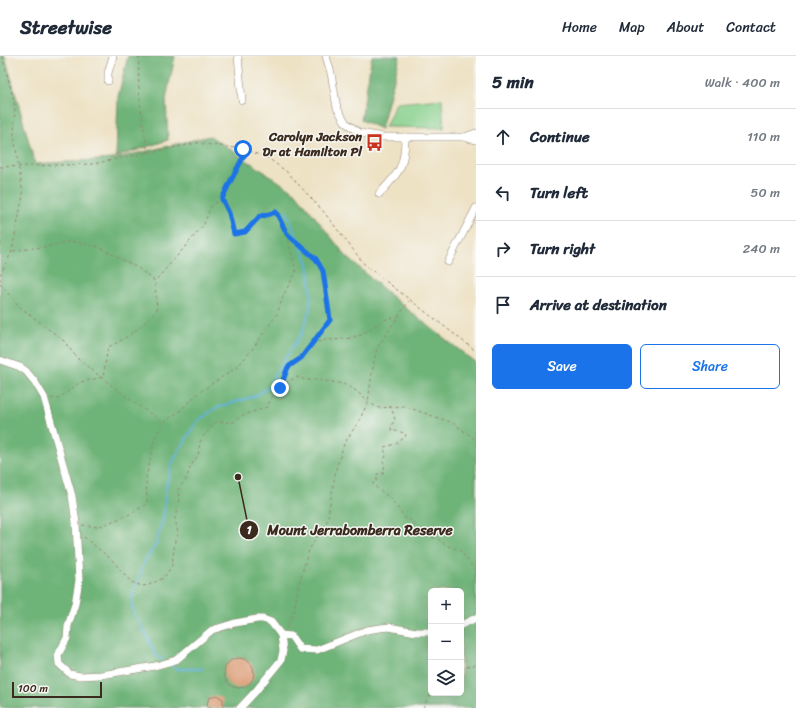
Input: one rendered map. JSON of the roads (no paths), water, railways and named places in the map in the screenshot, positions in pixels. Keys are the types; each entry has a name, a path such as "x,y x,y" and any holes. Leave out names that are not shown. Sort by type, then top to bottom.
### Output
{"street":[{"path":"108,81 108,73 113,56"},
{"path":"238,56 242,100"},
{"path":"326,56 331,73 337,108 346,123 360,133 383,137 464,137 476,140"},
{"path":"464,137 476,133"},
{"path":"379,194 396,177 403,163 404,137"},
{"path":"448,262 475,213"},
{"path":"0,360 20,367 26,371 44,397 72,496 76,525 79,580 75,604 66,638 58,655 59,664 70,674 80,676 155,666 176,660 212,630 257,619 271,622 281,635 283,651 281,660 256,692 240,708"},
{"path":"463,624 476,618"},
{"path":"281,635 291,636 300,649 312,651 367,630 389,627 416,632 428,632"}],"waterway":[{"path":"163,660 156,656 137,619 132,607 132,597 144,563 156,544 164,515 165,491 172,463 197,421 216,408 255,396 269,387 276,372 302,333 310,309 311,289 308,264 286,211"},
{"path":"172,665 177,669 203,669"}],"place":[{"name":"Carolyn Jackson Dr at Hamilton Pl","path":"375,143"},
{"name":"Mount Jerrabomberra Reserve","path":"238,477"}]}
